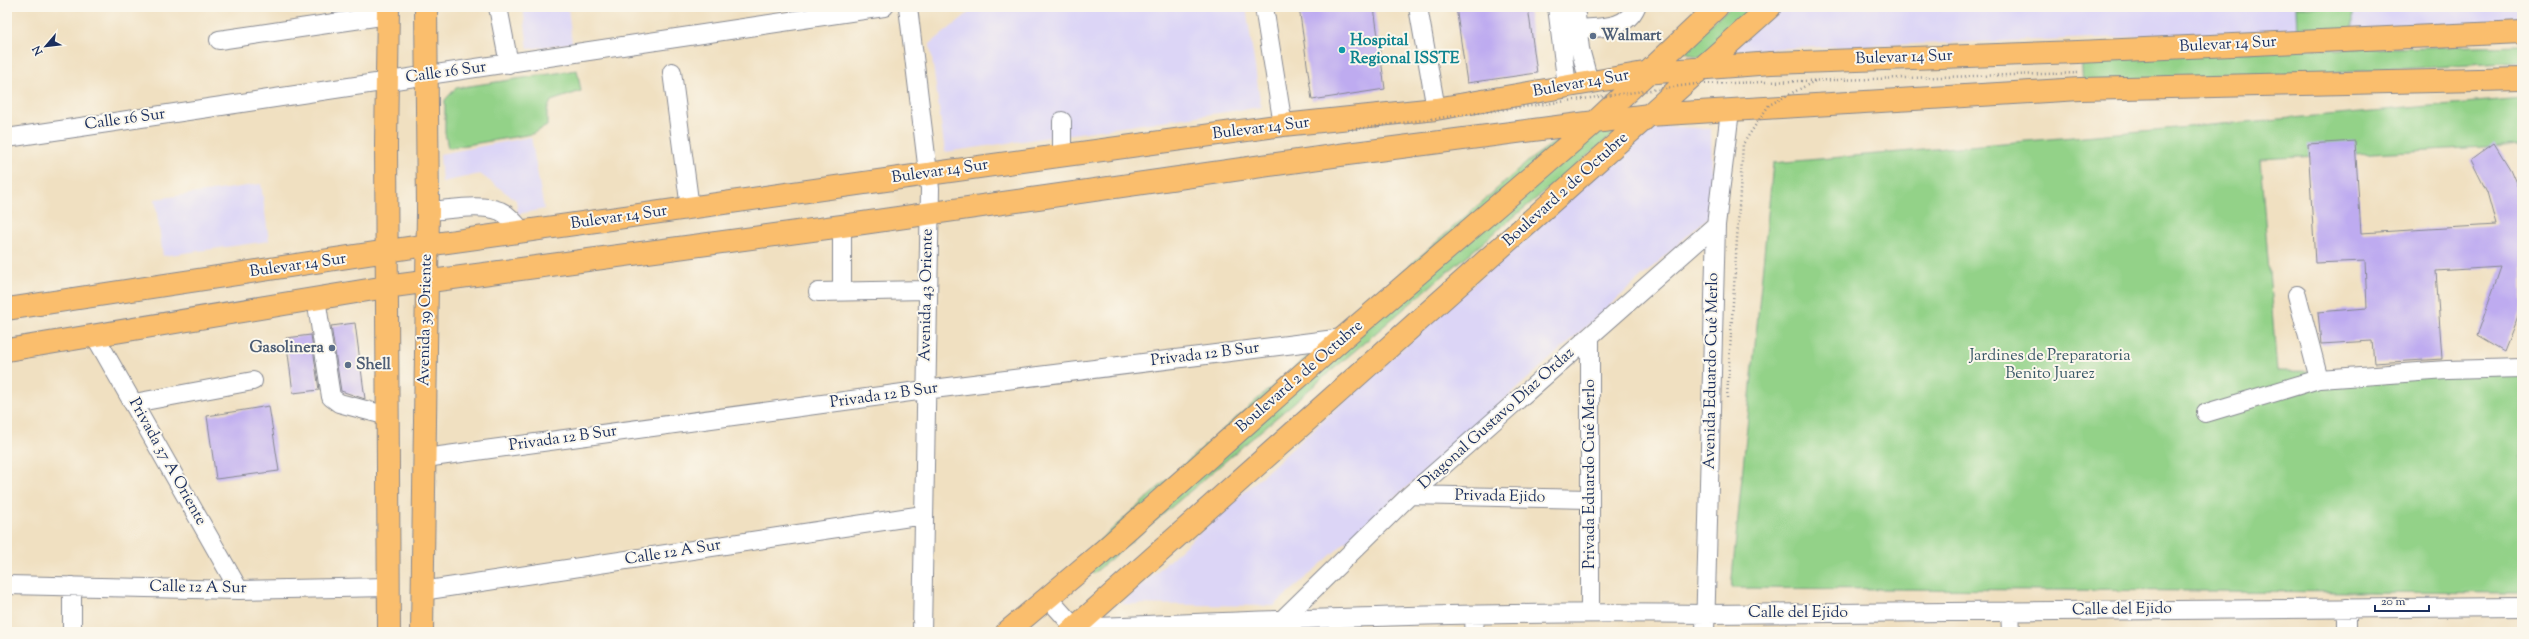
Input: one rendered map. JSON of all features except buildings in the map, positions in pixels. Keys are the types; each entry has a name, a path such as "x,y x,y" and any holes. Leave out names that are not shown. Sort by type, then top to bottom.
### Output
{"main road":[{"name":"Avenida 39 Oriente","path":"422,632 428,211 426,7"},
{"name":"Boulevard 2 de Octubre","path":"1007,632 1102,552 1343,338 1594,123 1644,73 1717,7"},
{"name":"Boulevard 2 de Octubre","path":"1073,631 1770,7"},
{"path":"388,11 386,81 388,632"},
{"name":"Bulevar 14 Sur","path":"7,309 386,253 427,245 928,174 1283,126 1436,109 1644,73 1703,67 2522,32"},
{"path":"7,350 386,287 929,214 1348,154 1649,115 2080,90 2522,79"}],"street":[{"path":"498,7 509,64"},
{"name":"Calle 16 Sur","path":"7,138 884,7"},
{"name":"Avenida 43 Oriente","path":"908,7 928,174 929,214 922,632"},
{"path":"1264,7 1283,126"},
{"path":"1418,7 1436,109"},
{"path":"1557,7 1567,86"},
{"path":"1575,7 1580,49 1589,82"},
{"path":"1578,29 1611,26 1623,22 1628,19 1636,7"},
{"path":"219,40 388,11"},
{"path":"672,72 690,208"},
{"name":"Avenida Eduardo Cué Merlo","path":"1705,632 1716,225 1730,111"},
{"path":"1062,121 1062,156"},
{"path":"428,211 488,208 500,211 510,217 523,232"},
{"name":"Diagonal Gustavo Díaz Ordaz","path":"1283,619 1410,495 1716,225"},
{"path":"842,226 842,292"},
{"path":"818,292 927,290"},
{"path":"2297,295 2319,379"},
{"path":"316,298 331,397 339,403 388,416"},
{"name":"Privada 37 A Oriente","path":"95,336 239,590"},
{"name":"Privada Eduardo Cué Merlo","path":"1590,336 1590,612"},
{"name":"Privada 12 B Sur","path":"425,458 925,390 1343,338"},
{"path":"2206,413 2319,379 2447,370 2522,368"},
{"path":"134,404 253,381"},
{"name":"Privada Ejido","path":"1410,495 1590,499"},
{"name":"Calle 12 A Sur","path":"422,591 923,515"},
{"name":"Calle 12 A Sur","path":"7,585 239,590 389,586"},
{"path":"72,586 72,632"},
{"path":"1047,597 1073,631"},
{"name":"Calle del Ejido","path":"1073,631 1224,627 1283,619 1475,623 1590,612 1706,614 2522,607"},
{"path":"2347,608 2347,632"},
{"path":"2010,611 2011,632"}],"path":[{"path":"1348,130 1696,84 2080,73"},
{"path":"1727,398 1743,144 1769,105 1816,81"}],"shaded area":[{"path":"523,7 568,7 572,43 528,49"},
{"path":"976,7 1246,7 1261,107 945,152 930,44"},
{"path":"1783,7 2522,7 2522,24 1730,50"},
{"path":"1649,125 1711,129 1713,213 1274,606 1121,604"},
{"path":"531,137 544,209 518,214 516,200 480,174 442,182 440,154"},
{"path":"261,184 269,241 163,256 155,199"}],"green space":[{"path":"1730,7 1759,7 1699,58 1682,50"},
{"path":"2296,7 2353,7 2353,31 2297,33"},
{"path":"2522,45 2522,62 2083,87 2081,55"},
{"path":"577,70 581,91 551,101 547,110 547,126 532,134 448,148 445,133 445,100 456,88"},
{"name":"Jardines de Preparatoria Benito Juarez","path":"2522,98 2522,145 2260,159 2277,371 2522,373 2522,593 1731,588 1773,163"},
{"path":"1573,129 1616,132 1433,284 1093,574 1080,558 1210,441 1532,158"}],"place":[{"name":"Walmart","path":"1593,36"},
{"name":"Hospital Regional ISSTE","path":"1342,50"},
{"name":"Gasolinera","path":"332,348"},
{"name":"Shell","path":"348,365"}]}
